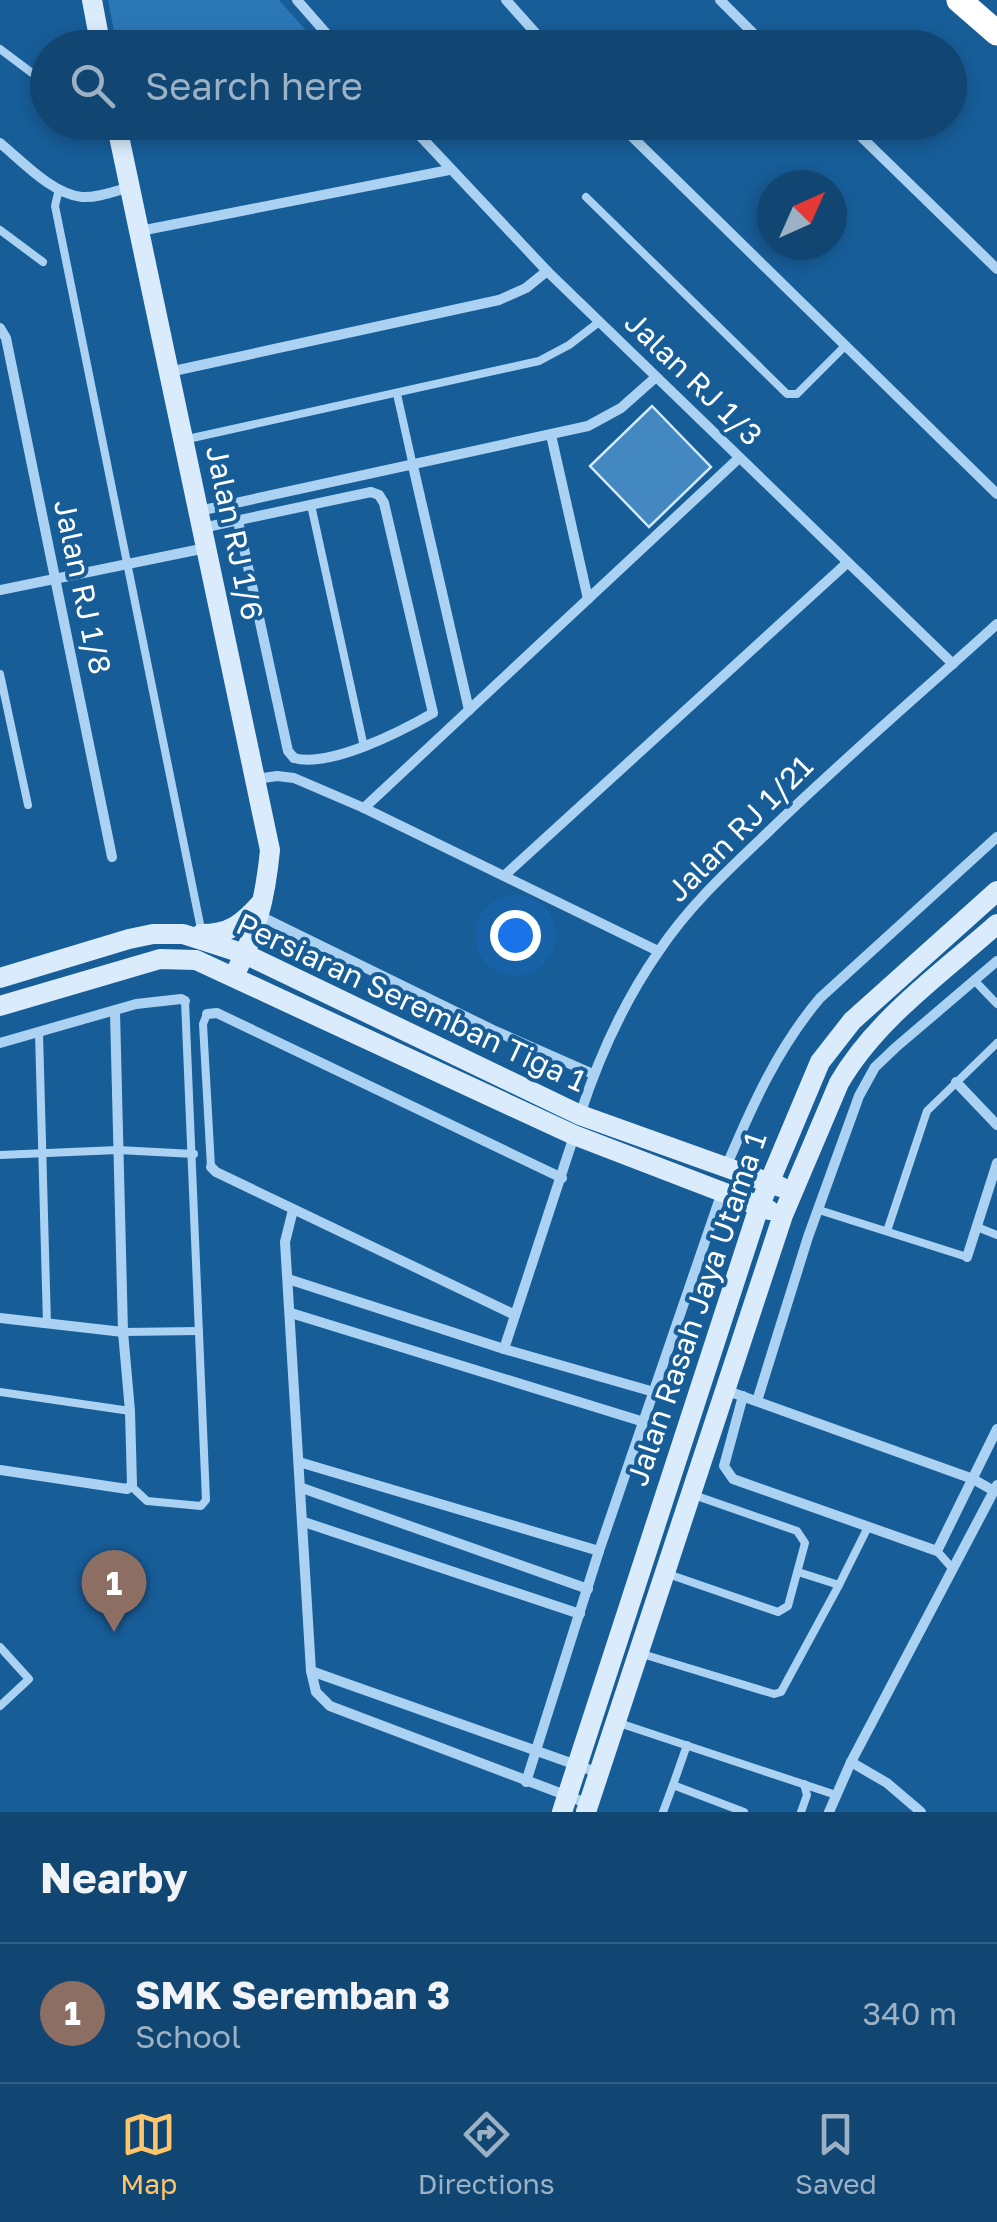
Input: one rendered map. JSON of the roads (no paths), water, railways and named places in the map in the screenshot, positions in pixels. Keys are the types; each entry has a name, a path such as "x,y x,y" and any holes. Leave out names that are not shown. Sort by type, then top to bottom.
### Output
{"highway":[{"path":"960,0 997,33"}],"main road":[{"path":"92,0 98,30"},
{"name":"Jalan RJ 1/6","path":"120,140 270,850 262,907 234,976"},
{"name":"Jalan Rasah Jaya Utama 1","path":"564,1804 759,1206 820,1062 852,1021 997,891"},
{"path":"192,934 222,934 262,907"},
{"name":"Jalan Rasah Jaya Utama 1","path":"587,1808 691,1494 734,1393 783,1215 851,1063 877,1031 997,924"},
{"name":"Persiaran Seremban Tiga 1","path":"0,978 129,939 152,934 192,934 245,954 577,1125 792,1191"},
{"name":"Persiaran Seremban Tiga 1","path":"0,1006 160,959 196,960 722,1192 783,1215"}],"street":[{"path":"297,0 324,30"},
{"path":"506,0 533,30"},
{"path":"720,0 750,30"},
{"name":"Jalan RJ 1/3","path":"423,140 547,271 953,664"},
{"path":"635,140 997,494"},
{"path":"864,140 997,269"},
{"path":"0,143 59,189 84,197 130,188"},
{"path":"140,231 449,170"},
{"path":"169,372 500,300 526,288 547,271"},
{"name":"Jalan RJ 1/8","path":"0,328 6,338 112,856"},
{"path":"0,590 127,566 203,529 413,466 588,426 621,408 656,377"},
{"path":"552,435 588,599"},
{"path":"364,808 738,458"},
{"path":"413,466 469,710"},
{"path":"203,529 371,492 382,499 433,713 444,733"},
{"path":"238,521 288,750 294,758 307,761 364,746 398,734 433,713"},
{"path":"504,876 847,563"},
{"name":"Jalan RJ 1/21","path":"504,1349 593,1074 658,951 724,874 813,788 997,624"},
{"path":"284,776 294,758"},
{"path":"256,779 284,776 364,808 658,951"},
{"path":"726,1168 764,1080 796,1026 820,998 997,837"},
{"path":"262,907 492,1030 593,1074"},
{"path":"758,1401 768,1359 819,1210 860,1096 875,1068 997,960"},
{"path":"0,1044 136,1004 186,1001"},
{"path":"0,1470 132,1487 123,1332 115,1012"},
{"path":"208,1014 217,1012 562,1178"},
{"path":"956,1082 997,1125"},
{"path":"968,1257 997,1162"},
{"path":"211,1167 292,1210 515,1315"},
{"path":"526,1782 599,1552 722,1192"},
{"path":"292,1210 286,1242 311,1671 321,1700 526,1782 564,1804 587,1808"},
{"path":"288,1279 504,1349 654,1392"},
{"path":"291,1313 644,1422"},
{"path":"0,1318 123,1332"},
{"path":"828,1812 995,1488 973,1479 734,1393 724,1466 732,1479 936,1552 973,1479 997,1429"},
{"path":"300,1462 599,1552"},
{"path":"302,1488 588,1589"},
{"path":"304,1522 580,1614"},
{"path":"311,1671 599,1773"},
{"path":"851,1762 887,1783 920,1812"}],"lane":[{"path":"0,49 30,72"},
{"path":"59,189 54,206 127,566 192,934"},
{"path":"586,197 787,394 797,394 845,346"},
{"path":"0,230 43,262"},
{"path":"184,440 539,361 599,322"},
{"path":"397,394 413,466"},
{"path":"311,505 364,746"},
{"path":"0,674 28,806"},
{"path":"974,980 997,1004"},
{"path":"132,1487 148,1502 205,1504 186,1001"},
{"path":"208,1014 203,1024 211,1167"},
{"path":"39,1033 47,1324"},
{"path":"888,1230 923,1119 934,1103 997,1043"},
{"path":"0,1155 118,1150 194,1154"},
{"path":"819,1210 968,1257"},
{"path":"977,1227 997,1234"},
{"path":"123,1332 199,1331"},
{"path":"0,1392 130,1410"},
{"path":"665,1573 778,1612 788,1606 805,1543 797,1531 691,1494"},
{"path":"639,1653 774,1694 781,1692 868,1527"},
{"path":"936,1552 952,1568"},
{"path":"798,1572 838,1585"},
{"path":"0,1646 29,1679 0,1706"},
{"path":"616,1722 836,1795"},
{"path":"662,1812 687,1745"},
{"path":"673,1784 744,1812"},
{"path":"801,1812 807,1796 804,1784"}],"place":[{"name":"SMK Seremban 3","path":"114,1632"}]}
